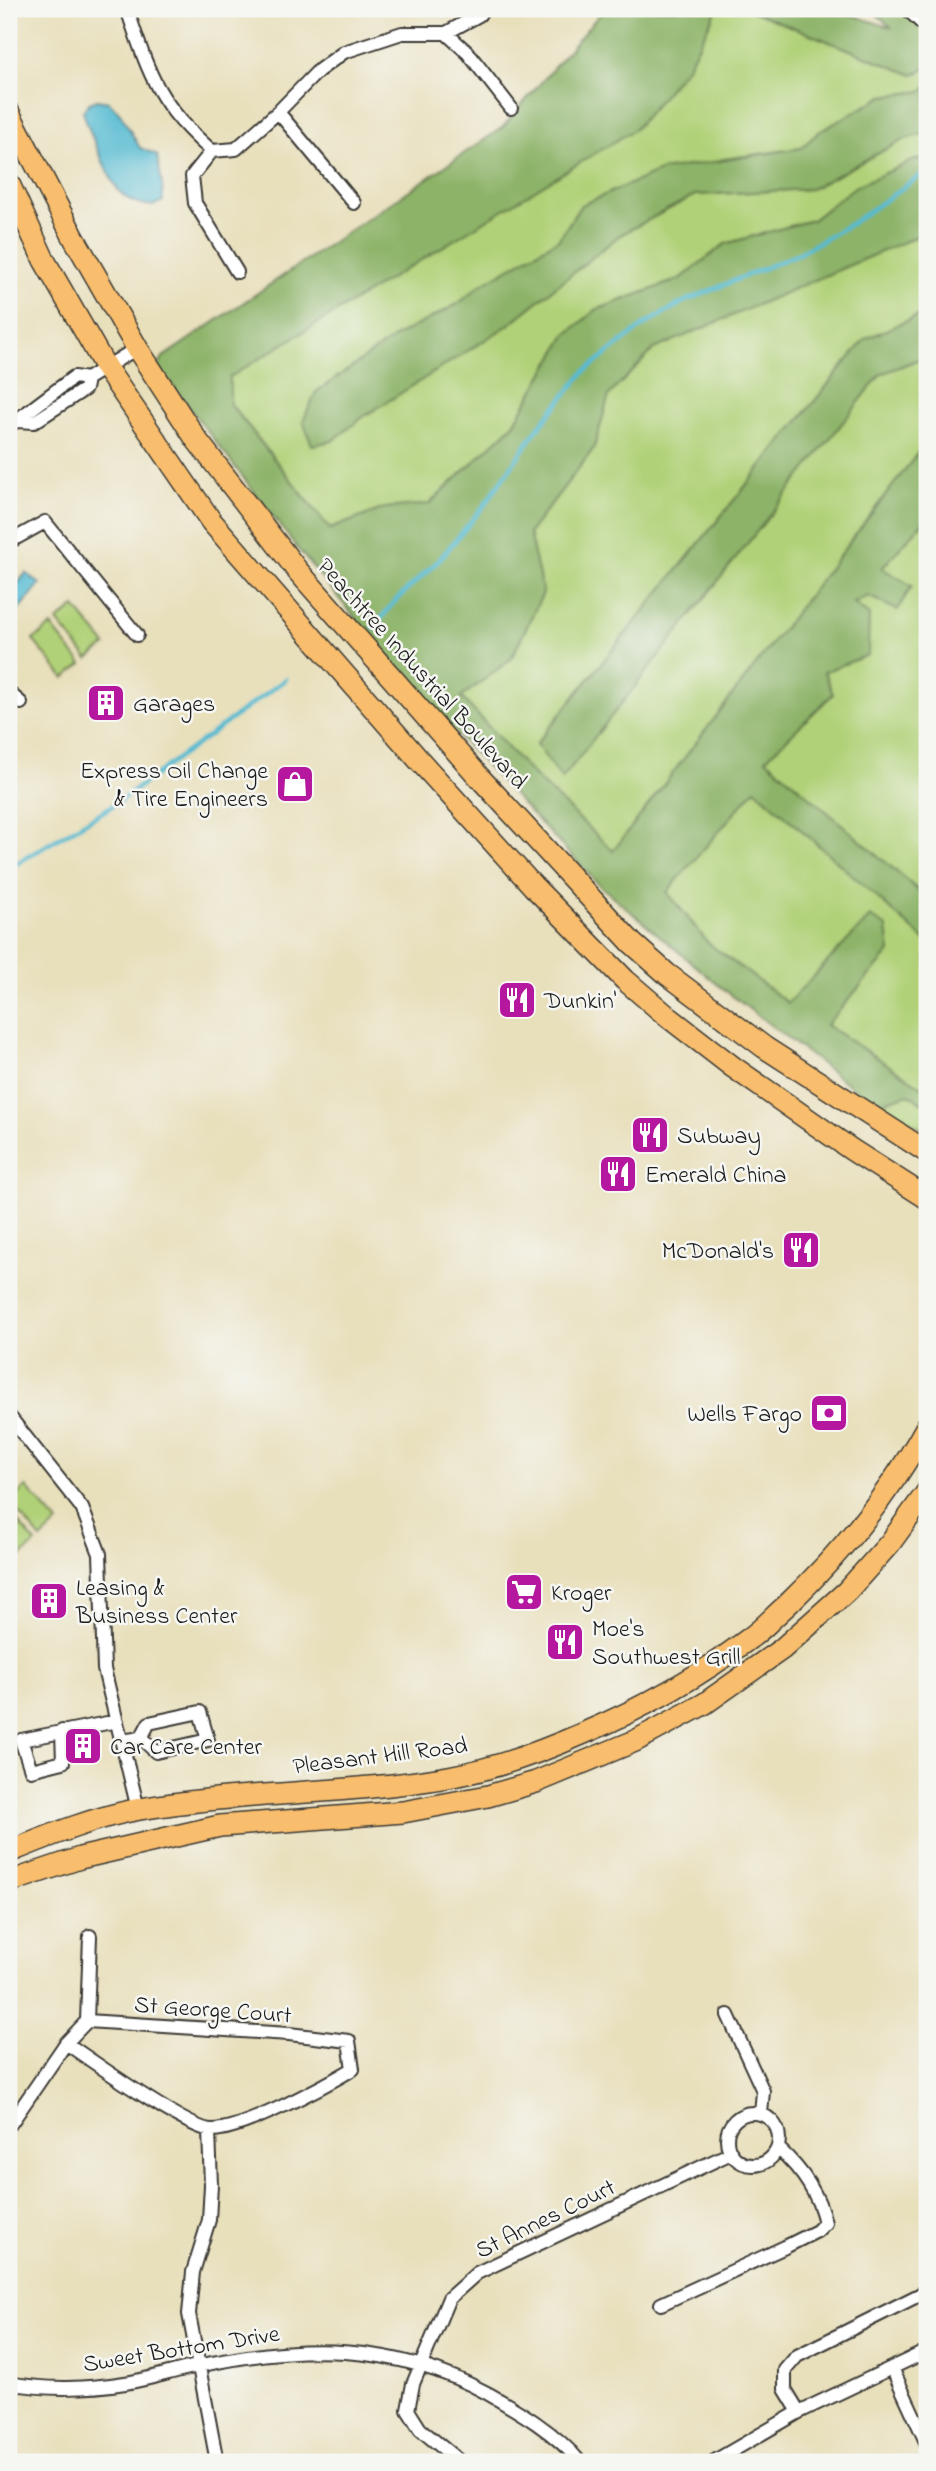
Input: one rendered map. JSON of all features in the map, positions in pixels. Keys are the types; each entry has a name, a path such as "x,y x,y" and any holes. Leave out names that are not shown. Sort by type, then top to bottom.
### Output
{"highway":[{"name":"Peachtree Industrial Boulevard","path":"9,113 74,238 137,348 196,439 297,570 480,778 632,943 667,974 764,1047 927,1152"},
{"path":"9,184 44,260 106,368 211,521 418,760 625,980 733,1067 852,1150 927,1198"},
{"name":"Pleasant Hill Road","path":"9,1852 51,1835 138,1809 242,1795 316,1793 449,1777 550,1748 622,1717 696,1677 753,1637 813,1580 862,1522 927,1426"},
{"path":"9,1882 80,1857 220,1826 403,1812 488,1796 536,1782 622,1746 704,1704 782,1649 847,1591 890,1543 927,1492"},
{"path":"9,1864 103,1833 138,1809"}],"street":[{"path":"127,9 147,69 163,100 187,130 212,151 236,149 278,113 318,71 344,52 402,33 446,33 479,15 483,9"},
{"path":"908,9 927,28"},
{"path":"446,33 468,53 512,108"},
{"path":"278,113 354,203"},
{"path":"212,151 192,176 195,203 237,272"},
{"path":"13,424 34,422 85,389 87,379 137,348"},
{"path":"9,542 45,522 137,635"},
{"path":"9,693 21,703"},
{"path":"9,1416 82,1508 100,1554 104,1669 138,1809"},
{"path":"200,1712 208,1740 156,1752 141,1738 149,1723 200,1712"},
{"path":"62,1731 63,1762 31,1770 21,1740 62,1731 117,1721"},
{"path":"122,1741 141,1738"},
{"path":"11,2123 66,2043 87,2021 90,1936"},
{"path":"728,2015 763,2091 761,2114"},
{"name":"St George Court","path":"87,2021 289,2034 349,2041 353,2070 255,2118 226,2129 209,2131"},
{"path":"66,2043 183,2120 209,2131 209,2220 193,2272 189,2314 217,2462"},
{"path":"752,2113 761,2114 769,2118 779,2132 778,2148 774,2156 760,2165 744,2164 731,2153 727,2136 736,2120 752,2113"},
{"path":"661,2305 817,2231 825,2223 820,2205 801,2171 778,2148"},
{"name":"St Annes Court","path":"460,2462 419,2429 408,2410 412,2384 449,2298 477,2273 731,2153"},
{"path":"799,2412 785,2389 785,2370 797,2356 927,2291"},
{"name":"Sweet Bottom Drive","path":"9,2383 39,2388 124,2383 264,2353 335,2350 386,2355 457,2377 527,2415 580,2462"},
{"path":"713,2462 799,2412 927,2351"},
{"path":"892,2368 927,2444"}],"green space":[{"path":"604,9 717,9 688,66 635,129 230,377 230,404 330,529 385,508 429,504 514,424 566,335 596,310 680,279 725,244 812,220 856,186 915,160 927,158 927,232 654,349 609,395 594,448 529,533 543,593 511,659 461,697 532,774 613,851 927,441 927,518 882,568 912,586 897,610 868,596 853,603 869,615 868,655 824,672 833,694 766,759 927,898 927,942 755,789 667,892 708,943 788,1003 870,917 887,927 890,952 826,1025 927,1090 927,1106 908,1094 875,1105 722,988 599,885 424,700 302,554 158,367 163,357 503,127"},
{"path":"717,9 747,9 913,75 927,68 927,87 922,91 883,96 819,132 801,148 723,159 581,205 559,239 479,286 458,304 398,335 332,441 363,417 507,326 620,235 695,195 811,189 905,139 927,133 927,158 915,160 856,186 812,220 725,244 680,279 596,310 566,335 514,424 429,505 385,508 330,529 230,403 230,376 688,66"},
{"path":"747,9 833,9 892,28 871,9 927,9 927,68 913,75"},
{"path":"927,87 927,133 905,139 811,189 695,195 620,235 507,326 363,417 332,441 312,445 303,421 316,392 398,335 458,304 479,286 559,239 581,205 662,170 801,148 819,132 884,96 922,91"},
{"path":"927,232 927,312 865,339 536,744 562,778 881,374 927,356 927,441 613,852 532,774 461,697 511,659 543,593 529,533 594,448 609,395 654,349"},
{"path":"927,312 927,356 881,374 562,779 536,744 865,339"},
{"path":"927,518 927,898 765,759 833,694 824,672 853,604 868,596 897,610 881,569"},
{"path":"75,607 106,645 88,659 57,621"},
{"path":"51,626 82,664 64,678 33,640"},
{"path":"755,788 927,942 927,1090 826,1025 890,952 870,918 788,1003 708,943 667,892"},
{"path":"908,1094 927,1106 927,1131 875,1105"},
{"path":"26,1487 58,1523 41,1539 9,1502"},
{"path":"9,1512 36,1543 18,1559 9,1548"}],"water":[{"path":"97,100 109,102 120,113 140,148 157,155 163,201 152,206 132,201 117,188 100,155 83,111 89,103"},
{"path":"26,573 40,584 20,609 9,599 9,594"}],"waterway":[{"path":"374,628 393,603 439,560 483,507 538,428 584,372 644,325 683,302 798,254 852,223 927,171"},
{"path":"9,868 117,803 286,679"}],"place":[{"name":"Garages","path":"106,703"},
{"name":"Express Oil Change & Tire Engineers","path":"295,784"},
{"name":"Dunkin'","path":"517,1000"},
{"name":"Subway","path":"650,1135"},
{"name":"Emerald China","path":"618,1174"},
{"name":"McDonald's","path":"801,1250"},
{"name":"Wells Fargo","path":"829,1413"},
{"name":"Kroger","path":"524,1592"},
{"name":"Leasing & Business Center","path":"49,1601"},
{"name":"Moe's Southwest Grill","path":"565,1642"},
{"name":"Car Care Center","path":"83,1746"}]}
